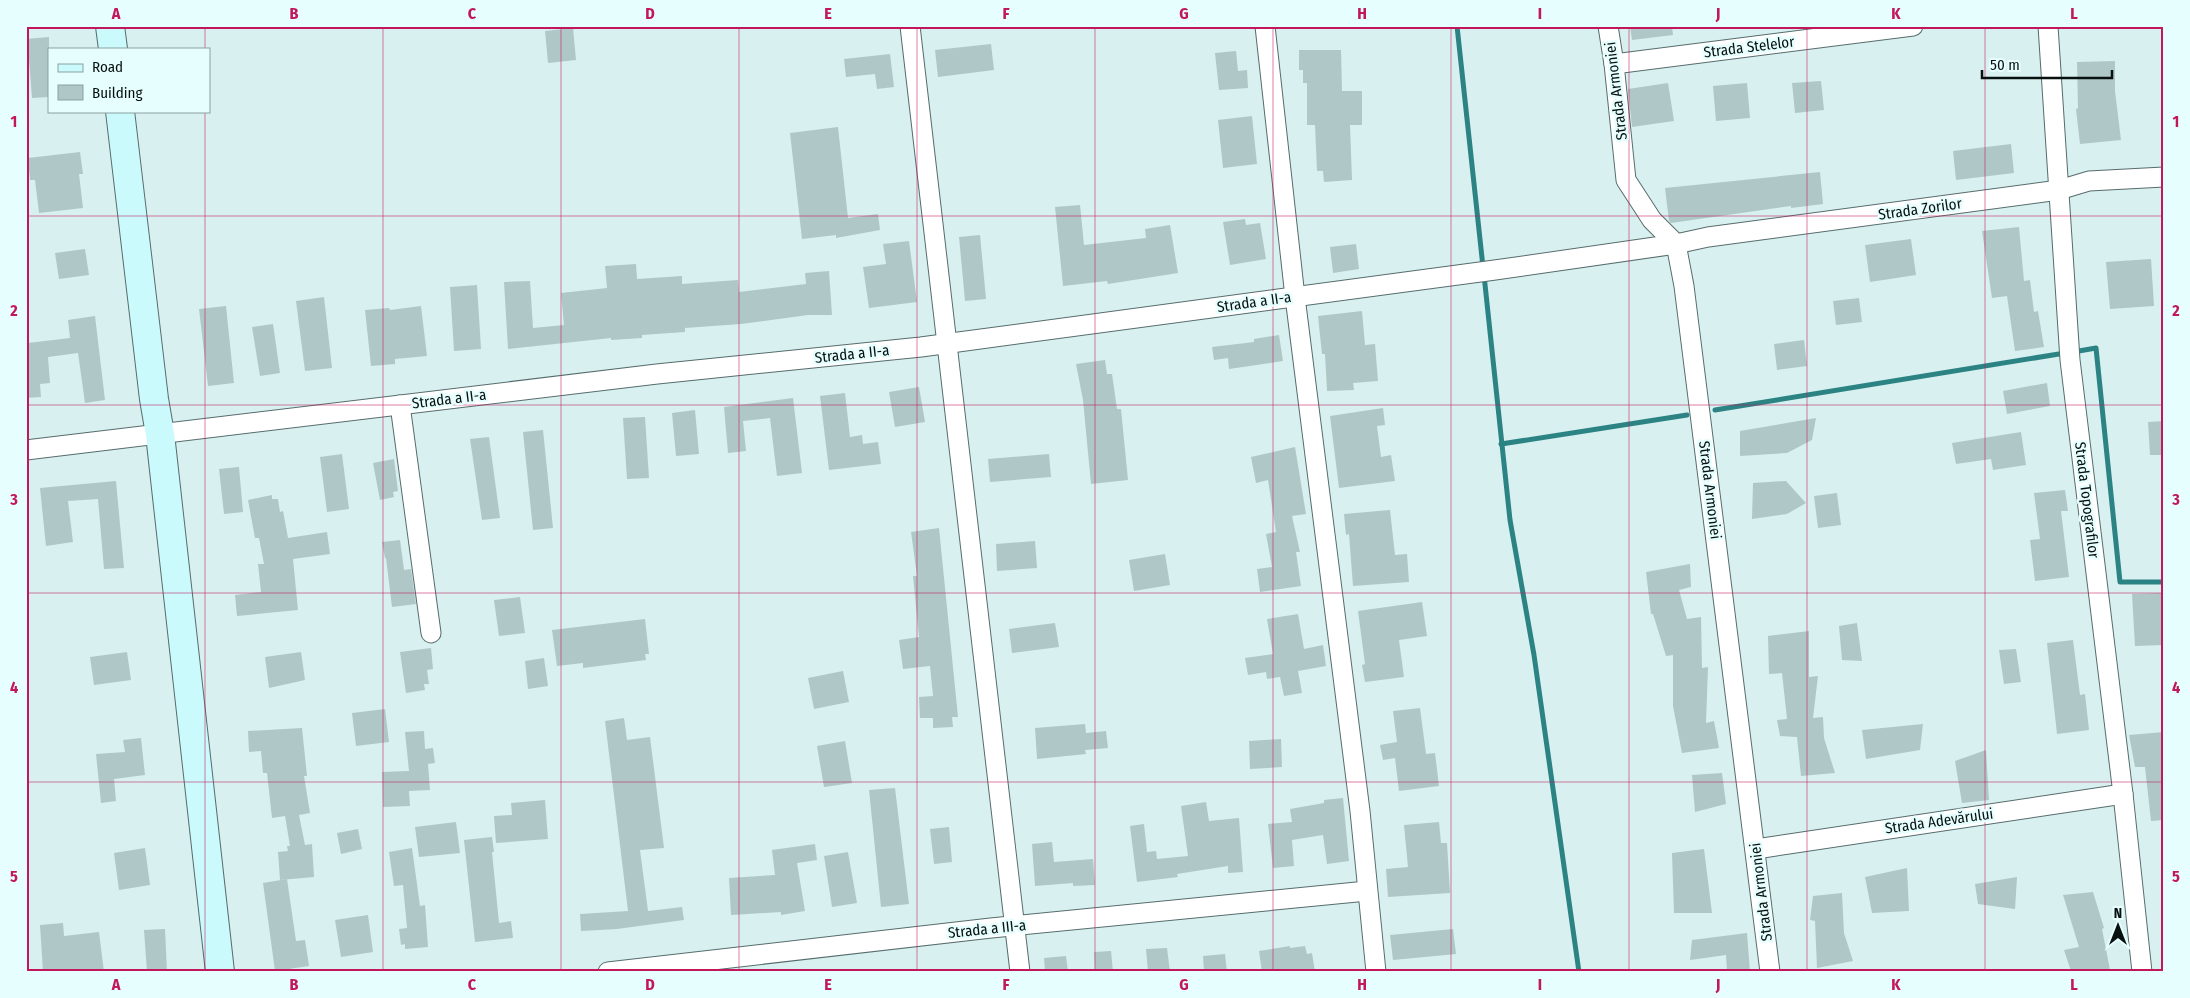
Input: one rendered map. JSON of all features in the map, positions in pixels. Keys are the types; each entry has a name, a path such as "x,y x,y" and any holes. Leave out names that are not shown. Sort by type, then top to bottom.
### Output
{"main road":[{"path":"110,26 113,48"},
{"path":"120,112 154,399 160,434 220,972"}],"street":[{"path":"910,26 1020,972"},
{"path":"1266,26 1294,297 1360,812 1376,972"},
{"name":"Strada Armoniei","path":"1608,26 1614,64 1626,180 1652,220 1676,244 1684,286 1770,972"},
{"name":"Strada Stelelor","path":"1614,64 1913,26"},
{"name":"Strada Topografilor","path":"2048,26 2070,353 2123,794 2142,972"},
{"name":"Strada Zorilor","path":"1676,244 1718,236 2059,190 2089,181 2164,177"},
{"name":"Strada a II-a","path":"26,450 657,374 946,344 1676,244"},
{"path":"400,404 431,633"},
{"name":"Strada Adevărului","path":"1756,849 2123,794"},
{"name":"Strada a III-a","path":"608,972 1016,926 1367,891"}],"building":[{"path":"1630,26 1672,26 1673,35 1632,40"},
{"path":"573,28 576,60 548,63 545,31"},
{"path":"49,37 48,97 32,98 29,60 26,60 26,39"},
{"path":"991,44 994,70 938,77 935,50"},
{"path":"1299,50 1341,50 1342,91 1362,91 1362,125 1350,125 1352,180 1324,182 1323,171 1317,171 1315,125 1307,125 1307,83 1303,83 1303,70 1299,70"},
{"path":"1236,51 1238,71 1247,70 1248,88 1219,90 1215,53"},
{"path":"890,54 894,87 877,89 875,74 846,77 844,59"},
{"path":"2115,61 2115,91 2121,140 2080,144 2076,109 2078,108 2077,62"},
{"path":"1821,81 1824,110 1795,113 1792,83"},
{"path":"1668,83 1674,121 1632,127 1628,89"},
{"path":"1747,83 1750,118 1716,121 1713,86"},
{"path":"1252,116 1257,164 1223,168 1218,120"},
{"path":"838,127 848,218 878,214 880,230 836,238 836,235 802,239 790,133"},
{"path":"2011,144 2014,173 1956,180 1953,151"},
{"path":"80,152 83,174 79,174 83,208 39,213 35,180 30,180 28,158"},
{"path":"1820,172 1823,204 1791,208 1791,206 1671,223 1669,221 1665,188"},
{"path":"1080,205 1084,245 1146,238 1145,229 1170,225 1178,273 1108,284 1107,281 1063,286 1055,207"},
{"path":"1245,219 1246,225 1260,223 1266,259 1230,265 1223,222"},
{"path":"2019,227 2024,281 2030,280 2034,312 2038,311 2044,347 2015,351 2007,296 1992,298 1982,231"},
{"path":"980,235 986,299 965,301 959,237"},
{"path":"1911,239 1916,275 1870,282 1865,245"},
{"path":"909,241 917,302 869,308 863,267 886,264 883,244"},
{"path":"1356,244 1359,269 1333,273 1330,247"},
{"path":"85,249 89,275 59,279 55,253"},
{"path":"2151,259 2154,306 2110,309 2106,262"},
{"path":"636,264 637,279 682,276 682,284 738,280 739,292 806,284 805,273 829,271 832,315 808,315 741,324 685,328 685,332 642,335 642,338 611,340 611,338 508,349 504,282 530,281 533,328 564,325 561,293 607,288 605,266"},
{"path":"477,285 481,349 454,351 450,287"},
{"path":"324,297 332,368 305,371 296,301"},
{"path":"1859,298 1862,322 1836,325 1833,301"},
{"path":"226,306 234,383 208,386 199,309"},
{"path":"421,306 427,356 395,359 395,364 371,366 365,310 389,308 390,310"},
{"path":"1362,311 1365,345 1375,344 1378,381 1353,383 1354,390 1327,391 1325,354 1322,354 1318,316"},
{"path":"95,316 105,400 85,403 78,353 48,357 50,383 40,384 41,397 26,398 26,359 29,359 28,343 70,338 68,320"},
{"path":"273,324 280,373 260,376 252,327"},
{"path":"1279,335 1283,361 1229,369 1228,358 1214,360 1212,347 1254,342 1254,339"},
{"path":"1804,340 1807,366 1777,370 1774,344"},
{"path":"1105,360 1107,374 1112,374 1117,409 1121,409 1128,480 1091,484 1083,400 1076,364"},
{"path":"2047,383 2050,406 2007,414 2003,391"},
{"path":"919,387 925,422 895,427 889,392"},
{"path":"845,393 850,437 862,435 863,444 878,442 881,464 829,470 820,396"},
{"path":"793,398 802,473 777,476 770,418 743,421 746,451 728,453 724,407"},
{"path":"1383,408 1385,425 1377,426 1381,457 1391,455 1395,481 1339,488 1330,416"},
{"path":"695,410 699,454 676,456 672,413"},
{"path":"645,417 649,478 627,479 623,418"},
{"path":"1816,418 1812,440 1787,453 1740,456 1740,431"},
{"path":"2164,421 2164,455 2150,455 2148,422"},
{"path":"543,430 553,528 533,530 523,432"},
{"path":"2021,432 2026,465 1993,470 1991,459 1956,464 1952,443"},
{"path":"489,437 500,518 482,520 470,439"},
{"path":"1295,447 1306,514 1292,516 1300,552 1296,552 1301,586 1260,592 1257,569 1272,567 1266,534 1276,532 1268,480 1256,483 1251,457"},
{"path":"342,454 349,509 327,512 320,457"},
{"path":"1049,454 1051,477 990,482 988,459"},
{"path":"394,459 398,491 393,492 394,497 380,500 373,463"},
{"path":"239,467 243,512 224,514 219,469"},
{"path":"116,481 124,568 104,569 98,499 68,501 73,542 46,546 40,488"},
{"path":"1786,481 1806,503 1787,514 1752,519 1753,483"},
{"path":"2065,490 2068,511 2061,511 2069,577 2035,581 2030,540 2040,539 2034,493"},
{"path":"1837,493 1841,525 1818,528 1814,496"},
{"path":"272,495 272,499 278,499 280,512 283,511 288,538 327,532 330,554 293,559 298,610 237,616 235,595 261,592 258,564 264,564 259,538 255,538 248,500"},
{"path":"1390,510 1395,555 1407,554 1409,582 1353,586 1349,534 1346,535 1344,514"},
{"path":"939,528 958,717 952,717 953,727 933,728 933,718 920,718 919,697 933,696 930,666 903,669 899,640 919,637 913,576 917,576 911,532"},
{"path":"400,540 404,570 411,569 416,604 392,607 386,558 382,542"},
{"path":"1035,541 1037,568 997,571 996,544"},
{"path":"1165,554 1170,585 1134,591 1129,560"},
{"path":"1690,564 1691,587 1679,590 1687,619 1701,617 1702,668 1708,667 1706,723 1714,721 1719,748 1682,753 1673,706 1673,655 1666,656 1653,614 1651,614 1646,572"},
{"path":"2164,593 2164,645 2135,646 2132,594"},
{"path":"520,597 525,633 499,636 494,600"},
{"path":"1422,602 1427,636 1399,640 1404,677 1365,682 1362,665 1365,664 1358,611"},
{"path":"1298,614 1304,649 1323,645 1326,666 1298,671 1302,693 1284,696 1280,677 1267,679 1266,672 1248,675 1245,658 1273,654 1267,619"},
{"path":"645,619 649,654 645,654 646,660 583,668 583,663 557,666 552,630"},
{"path":"1055,623 1059,647 1012,653 1009,629"},
{"path":"1857,623 1862,661 1842,660 1839,626"},
{"path":"1809,631 1809,677 1818,676 1813,718 1823,717 1824,738 1835,773 1801,776 1797,737 1780,736 1777,720 1787,719 1782,673 1769,674 1768,636"},
{"path":"2073,640 2080,695 2085,694 2089,730 2057,734 2047,643"},
{"path":"431,648 433,669 427,670 429,684 424,684 425,690 406,693 400,652"},
{"path":"2016,649 2021,682 2004,684 1999,650"},
{"path":"127,652 131,680 94,685 90,657"},
{"path":"301,652 305,680 269,688 265,657"},
{"path":"544,658 548,686 528,689 525,661"},
{"path":"843,671 849,702 814,709 808,678"},
{"path":"1420,708 1426,754 1435,753 1439,786 1399,791 1395,758 1383,760 1380,745 1397,742 1393,711"},
{"path":"385,709 389,742 356,746 352,713"},
{"path":"624,718 627,740 650,737 664,848 640,850 648,911 682,907 684,920 617,929 581,931 580,914 628,911 605,721"},
{"path":"1085,724 1086,733 1106,731 1108,748 1085,750 1086,754 1037,759 1035,728"},
{"path":"1923,724 1920,750 1866,759 1862,730"},
{"path":"302,728 307,776 304,776 310,813 299,815 305,845 312,844 314,877 280,880 278,852 288,851 287,846 290,846 285,816 272,818 267,773 263,773 261,751 249,752 248,731"},
{"path":"424,731 425,749 433,748 435,763 428,764 430,790 409,791 410,806 383,807 382,772 409,771 405,732"},
{"path":"2164,732 2164,820 2151,821 2145,767 2135,767 2129,735"},
{"path":"141,738 145,775 114,779 116,801 101,803 96,754 125,752 123,740"},
{"path":"1281,739 1282,767 1250,769 1249,741"},
{"path":"845,741 852,783 824,787 817,746"},
{"path":"1986,750 1989,800 1962,803 1955,761"},
{"path":"1722,773 1726,804 1695,812 1692,775"},
{"path":"895,788 909,904 881,907 869,790"},
{"path":"1343,798 1349,861 1327,864 1323,835 1292,840 1294,866 1273,868 1268,824 1292,822 1290,809 1324,803 1324,800"},
{"path":"545,800 548,839 496,843 494,816 512,815 511,803"},
{"path":"1206,802 1209,821 1239,818 1243,872 1228,873 1228,866 1177,874 1178,877 1137,882 1130,826 1144,824 1147,852 1156,851 1157,859 1188,856 1181,806"},
{"path":"456,822 460,853 419,857 415,827"},
{"path":"1439,822 1441,843 1447,843 1450,893 1388,897 1386,869 1408,867 1404,825"},
{"path":"949,827 952,862 934,864 930,829"},
{"path":"358,829 362,849 341,854 337,833"},
{"path":"492,837 499,923 511,921 513,938 475,942 464,840"},
{"path":"1052,842 1054,862 1093,859 1095,885 1073,886 1073,883 1035,886 1032,844"},
{"path":"815,844 817,860 797,863 805,911 781,915 781,912 731,915 729,878 775,875 772,850"},
{"path":"145,848 150,885 119,890 114,853"},
{"path":"412,848 420,906 425,905 428,947 405,949 405,944 401,945 399,929 407,928 403,885 394,886 389,852"},
{"path":"1704,849 1712,913 1674,913 1672,853"},
{"path":"848,852 857,903 832,907 824,856"},
{"path":"1907,868 1909,911 1872,913 1865,877"},
{"path":"2017,877 2015,909 1978,904 1975,884"},
{"path":"287,879 296,941 305,940 309,966 275,971 263,883"},
{"path":"2093,892 2104,928 2102,929 2110,970 2071,971 2064,950 2079,947 2063,895"},
{"path":"1842,893 1844,933 1853,961 1817,968 1815,921 1810,920 1813,896"},
{"path":"368,915 373,952 341,957 335,920"},
{"path":"63,923 64,936 99,932 104,972 43,972 40,925"},
{"path":"165,929 167,972 147,972 144,930"},
{"path":"1453,929 1456,954 1393,960 1390,935"},
{"path":"1747,933 1750,972 1727,971 1726,955 1690,960 1692,940"},
{"path":"1290,946 1290,948 1305,946 1307,954 1312,953 1315,972 1262,972 1259,951"},
{"path":"1167,948 1170,972 1148,972 1146,949"},
{"path":"1111,951 1113,972 1095,972 1094,952"},
{"path":"1225,954 1227,972 1204,972 1203,956"},
{"path":"1066,956 1068,972 1045,972 1044,958"}],"waterway":[{"path":"1457,26 1483,267"},
{"path":"1484,275 1510,520 1534,655 1579,972"},
{"path":"2073,352 2096,348 2120,582 2164,582"},
{"path":"1715,410 2065,353"},
{"path":"1501,444 1687,415"}]}
